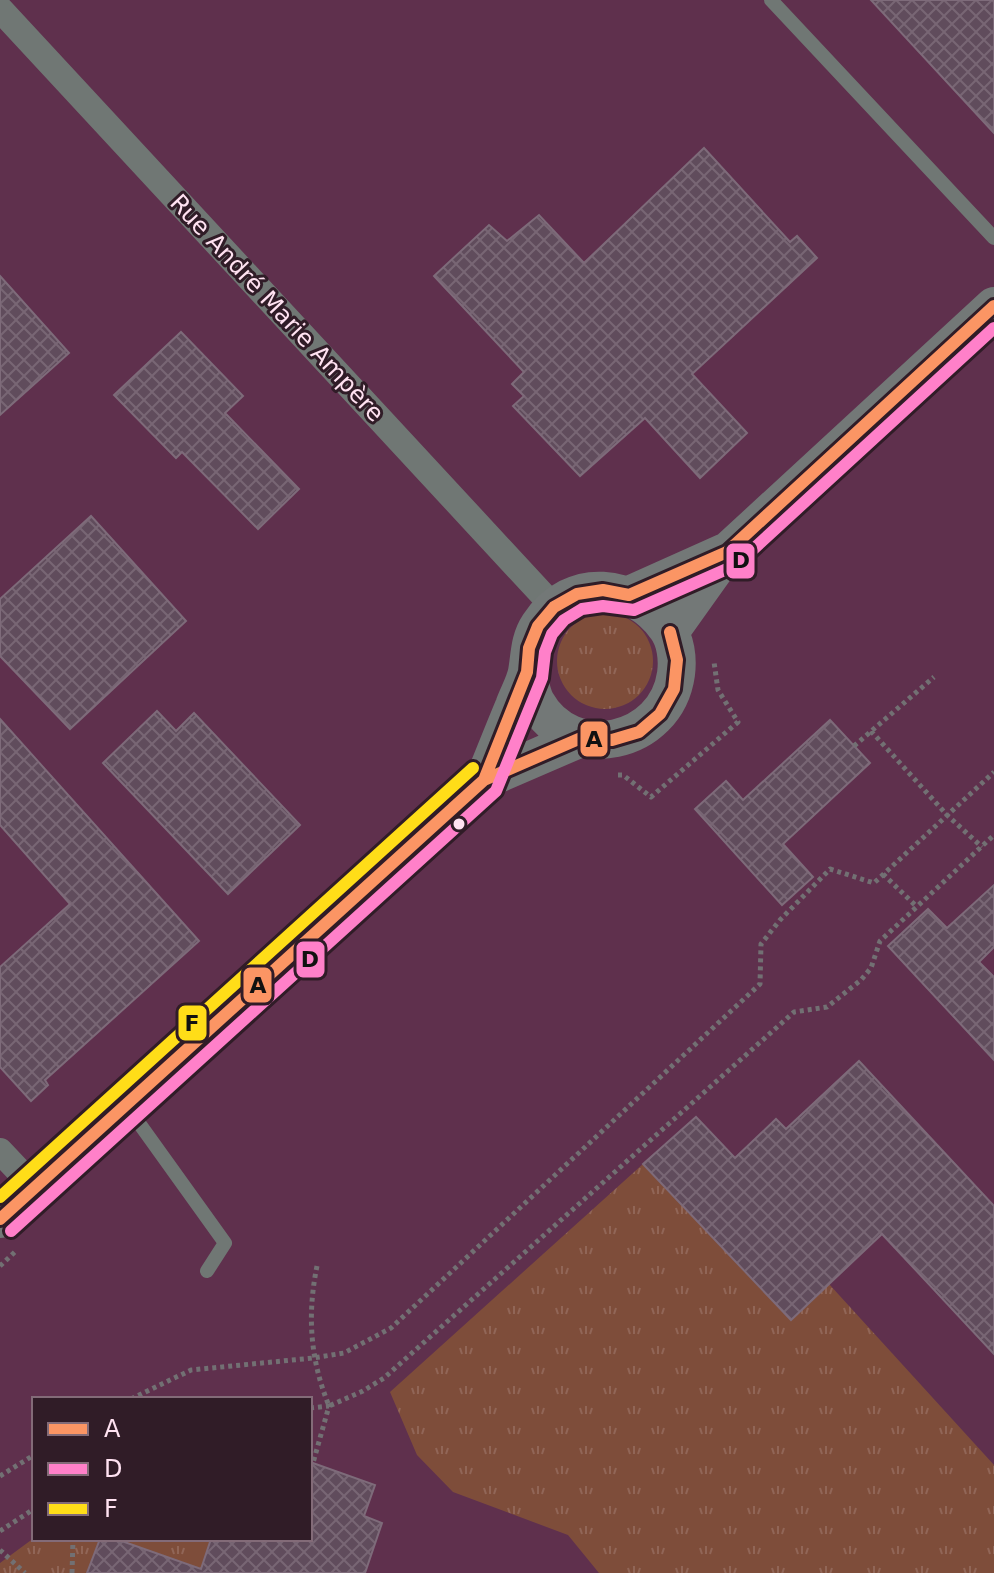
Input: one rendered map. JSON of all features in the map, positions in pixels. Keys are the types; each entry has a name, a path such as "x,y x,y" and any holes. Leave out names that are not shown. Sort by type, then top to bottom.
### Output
{"street":[{"name":"Rue André Marie Ampère","path":"0,9 554,607"},
{"path":"670,632 727,552 994,306"},
{"path":"629,595 727,552"},
{"path":"484,780 527,672 529,648 538,626 554,607 577,594 603,590 629,595 653,610 670,632 677,660 674,689 660,714 639,732 612,740 581,738 554,724 535,701 527,672"},
{"path":"11,1232 34,1187 484,780 581,738"},
{"path":"0,1151 34,1187"}],"lane":[{"path":"771,0 994,238"},
{"path":"126,1104 225,1243 207,1271"}],"path":[{"path":"611,775 623,775 651,797 738,722 718,690 712,650"},
{"path":"854,746 934,677"},
{"path":"871,731 947,815 982,847"},
{"path":"135,1397 191,1370 344,1353 391,1328 760,984 761,944 830,869 874,883 994,772"},
{"path":"312,1408 329,1406 384,1378 794,1012 827,1007 861,980 871,968 880,941 994,835"},
{"path":"883,874 917,907"},
{"path":"0,1266 11,1232"},
{"path":"313,1463 329,1406 313,1358 310,1323 317,1266"},
{"path":"0,1476 32,1456"},
{"path":"0,1531 32,1510"},
{"path":"72,1573 73,1541"},
{"path":"0,1550 25,1573"}],"shaded area":[{"path":"0,0 994,0 994,1573 0,1573"}],"green space":[{"path":"605,613 623,617 639,627 649,643 653,661 649,679 639,695 623,705 605,709 587,705 571,695 561,679 557,661 561,643 571,627 587,617"},
{"path":"643,1164 791,1320 829,1284 994,1465 994,1573 599,1573 568,1535 453,1492 417,1455 390,1392"},
{"path":"32,1539 99,1541 88,1571 92,1573 0,1573 0,1563"},
{"path":"122,1541 211,1541 212,1573"}],"building":[{"path":"871,0 994,0 994,133"},
{"path":"704,148 790,242 797,236 817,258 692,374 747,433 700,478 645,418 580,476 513,406 524,396 512,384 524,372 434,276 489,225 507,241 539,215 584,263"},
{"path":"0,276 69,353 0,415"},
{"path":"181,332 243,396 225,413 299,489 258,529 182,452 176,458 114,395"},
{"path":"91,516 186,621 70,729 0,656 0,599"},
{"path":"157,711 176,731 194,713 300,825 228,894 103,763"},
{"path":"0,719 199,941 45,1080 48,1085 31,1101 0,1067 0,967 70,904 0,825"},
{"path":"830,720 870,763 783,844 813,877 782,905 695,809 726,781 743,800"},
{"path":"994,885 994,947 979,962 994,977 994,1060 888,946 928,909 947,928"},
{"path":"859,1061 994,1206 994,1354 882,1234 791,1320 643,1164 696,1117 735,1158 776,1119 786,1129"},
{"path":"312,1463 375,1485 364,1516 382,1523 365,1573 87,1573 99,1541 122,1541 201,1569 210,1541 312,1541"}],"transit line":[{"name":"A","path":"0,1219 484,780 527,672 529,648 538,626 554,607 577,594 603,590 629,595 727,552 994,306"},
{"name":"D","path":"11,1231 496,791 542,678 545,652 552,634 564,620 582,609 603,606 634,610 736,565 994,328"},
{"name":"A","path":"453,808 484,780 581,738 612,740 639,732 660,714 674,689 677,660 670,632"},
{"name":"F","path":"0,1197 473,768"}]}
